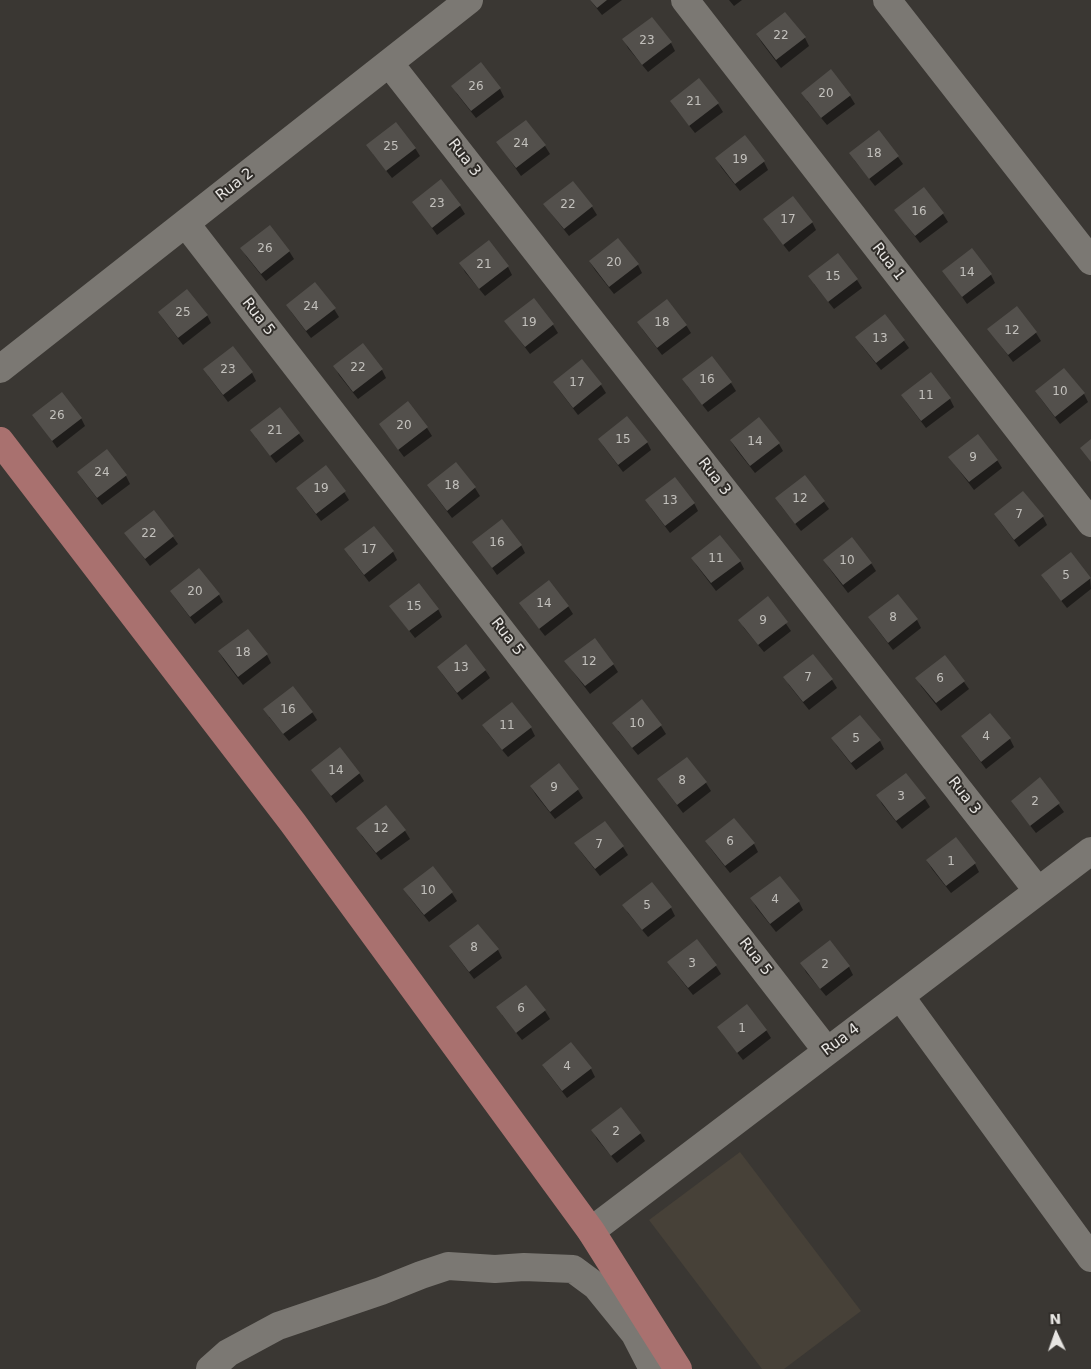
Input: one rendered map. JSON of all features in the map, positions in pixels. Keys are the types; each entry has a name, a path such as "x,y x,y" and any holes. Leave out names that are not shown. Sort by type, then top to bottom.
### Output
{"main road":[{"path":"0,441 293,822 591,1231 678,1369"}],"street":[{"name":"Rua 1","path":"685,0 1091,523"},
{"path":"887,0 1091,261"},
{"name":"Rua 2","path":"0,369 389,62 458,3"},
{"name":"Rua 3","path":"389,62 1038,891"},
{"name":"Rua 5","path":"186,224 827,1051"},
{"name":"Rua 4","path":"591,1231 1091,851"},
{"path":"900,996 1091,1258"},
{"path":"210,1369 228,1353 278,1326 448,1266 495,1269 524,1267 573,1269 596,1286 635,1334 653,1369"}],"shaded area":[{"path":"740,1152 861,1311 784,1369 762,1369 649,1220"}],"building":[{"path":"590,0 607,0 597,8"},
{"path":"785,12 806,37 776,60 756,34"},
{"path":"652,17 672,42 642,65 622,39"},
{"path":"481,62 501,88 471,111 451,86"},
{"path":"831,69 851,95 821,118 801,93"},
{"path":"699,78 719,103 689,126 670,101"},
{"path":"526,120 546,145 516,168 496,142"},
{"path":"396,122 416,148 386,171 366,145"},
{"path":"879,130 899,156 869,179 849,153"},
{"path":"745,135 765,161 735,184 715,158"},
{"path":"441,179 461,205 432,228 412,202"},
{"path":"573,181 593,206 564,229 543,204"},
{"path":"924,187 944,213 915,236 894,210"},
{"path":"793,196 813,222 783,245 763,219"},
{"path":"270,225 290,251 261,274 240,248"},
{"path":"618,238 639,264 609,287 589,261"},
{"path":"489,240 509,266 479,289 459,263"},
{"path":"972,248 992,274 962,297 942,271"},
{"path":"838,253 858,279 828,302 808,276"},
{"path":"315,282 336,308 306,331 286,305"},
{"path":"187,289 208,315 178,338 158,312"},
{"path":"534,298 554,324 525,347 504,321"},
{"path":"667,299 687,325 657,348 637,322"},
{"path":"1017,306 1037,332 1008,355 987,329"},
{"path":"885,314 905,340 876,363 855,337"},
{"path":"363,343 383,369 353,392 333,366"},
{"path":"233,346 253,372 223,395 203,369"},
{"path":"712,356 732,382 702,405 682,379"},
{"path":"582,359 602,384 573,408 553,382"},
{"path":"1064,368 1085,393 1055,417 1035,391"},
{"path":"931,372 951,398 921,421 901,395"},
{"path":"62,392 82,418 52,441 32,415"},
{"path":"408,401 428,427 398,450 379,424"},
{"path":"280,407 300,433 270,456 250,430"},
{"path":"627,416 648,442 618,465 598,439"},
{"path":"759,417 780,443 750,466 730,440"},
{"path":"978,434 998,460 969,482 948,457"},
{"path":"1091,439 1091,462 1080,448"},
{"path":"107,449 127,475 97,498 77,472"},
{"path":"456,462 476,487 447,511 427,485"},
{"path":"326,465 346,491 316,514 296,488"},
{"path":"805,475 825,501 795,524 775,498"},
{"path":"675,477 695,503 665,526 645,500"},
{"path":"1023,491 1044,516 1014,540 994,514"},
{"path":"154,510 174,536 145,559 124,533"},
{"path":"502,519 522,545 492,568 472,542"},
{"path":"374,526 394,551 364,575 344,549"},
{"path":"720,535 741,561 711,583 691,558"},
{"path":"852,537 872,563 843,585 823,560"},
{"path":"1071,552 1091,578 1061,601 1041,575"},
{"path":"199,568 220,594 190,617 170,591"},
{"path":"549,580 569,606 539,629 519,603"},
{"path":"419,583 439,609 409,631 389,606"},
{"path":"898,594 918,619 888,643 868,617"},
{"path":"768,596 788,622 758,645 738,620"},
{"path":"248,629 268,654 238,677 218,651"},
{"path":"595,638 614,664 585,686 564,661"},
{"path":"466,644 486,670 457,693 437,667"},
{"path":"813,654 833,679 803,702 783,677"},
{"path":"945,655 965,681 936,703 915,678"},
{"path":"293,686 313,712 283,734 263,709"},
{"path":"642,699 662,725 632,748 612,723"},
{"path":"512,702 532,727 502,750 482,725"},
{"path":"990,713 1011,738 981,762 961,736"},
{"path":"860,715 881,740 851,763 831,738"},
{"path":"340,747 360,773 331,796 311,770"},
{"path":"687,757 707,782 677,805 657,779"},
{"path":"559,763 579,789 550,812 530,786"},
{"path":"906,773 926,798 896,821 876,795"},
{"path":"1040,777 1060,803 1030,826 1011,801"},
{"path":"386,805 406,830 376,853 356,828"},
{"path":"734,818 755,843 725,866 705,841"},
{"path":"605,821 624,846 595,869 574,843"},
{"path":"956,837 976,863 946,886 926,860"},
{"path":"433,866 453,892 424,915 403,889"},
{"path":"780,876 800,901 770,924 750,898"},
{"path":"652,882 672,907 642,930 622,905"},
{"path":"478,924 499,949 469,972 449,946"},
{"path":"697,939 717,965 688,988 667,962"},
{"path":"830,940 850,966 820,989 800,963"},
{"path":"526,985 546,1010 516,1033 496,1007"},
{"path":"747,1004 767,1030 737,1053 717,1027"},
{"path":"571,1042 592,1068 562,1091 542,1065"},
{"path":"621,1107 641,1133 611,1156 591,1130"}]}
